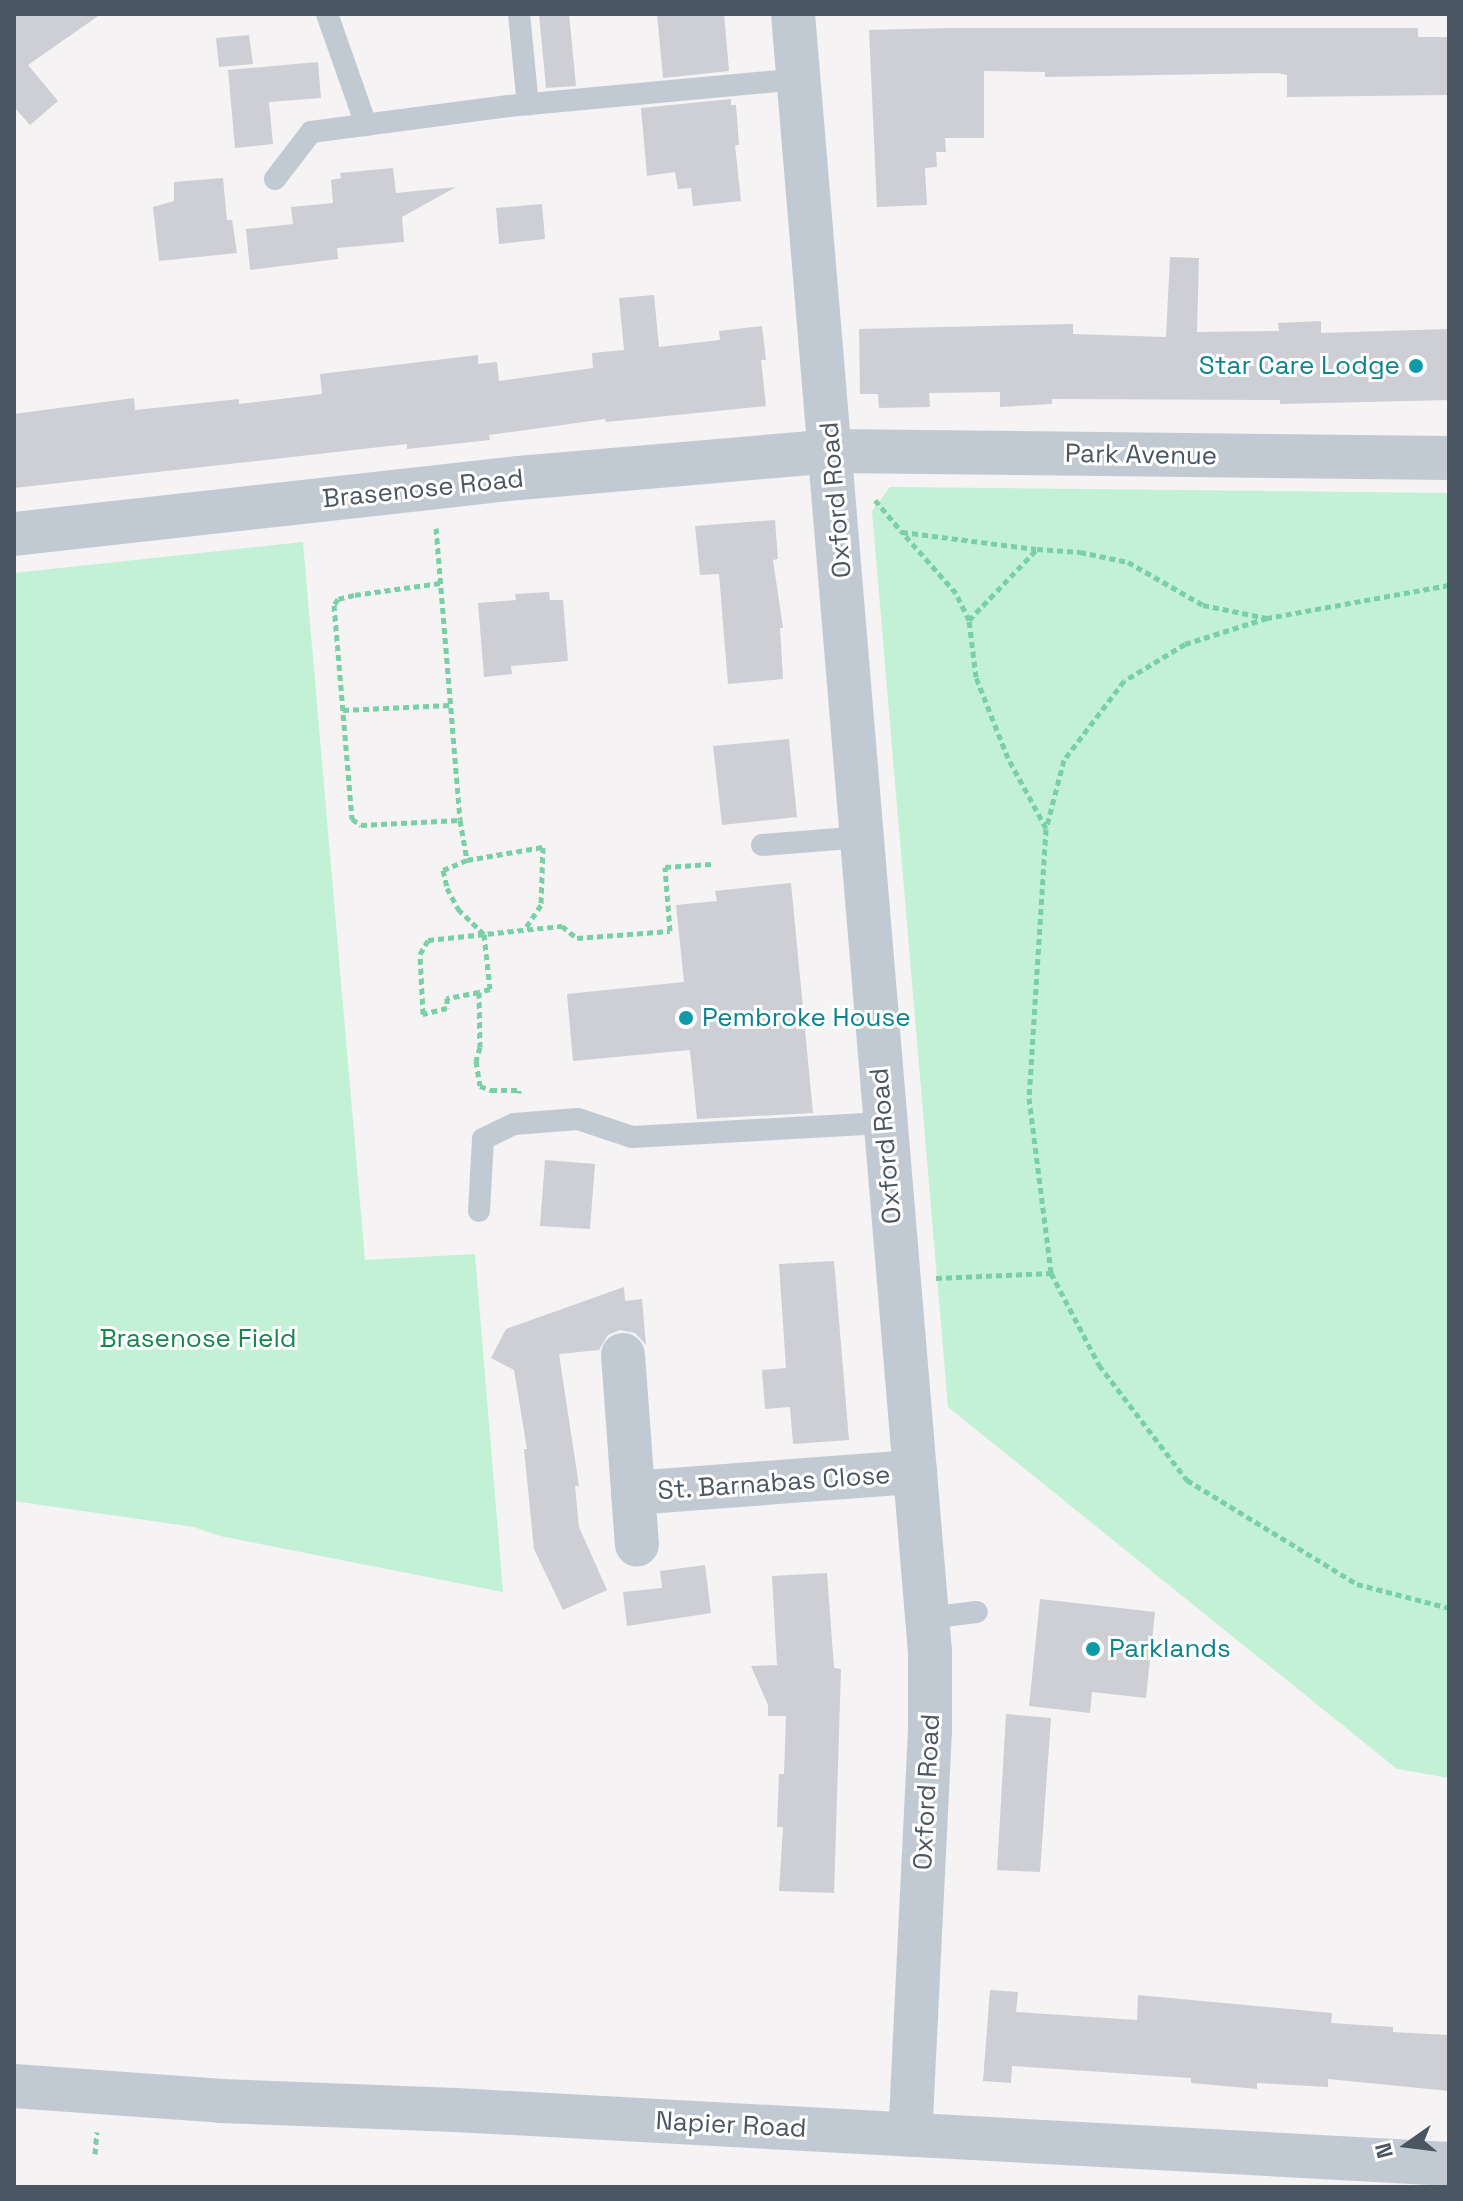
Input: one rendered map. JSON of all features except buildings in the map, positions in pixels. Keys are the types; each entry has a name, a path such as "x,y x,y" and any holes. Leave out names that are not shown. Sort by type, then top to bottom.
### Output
{"street":[{"name":"Oxford Road","path":"793,14 832,451 883,1123 928,1618 931,1698 910,2135"},
{"name":"Park Avenue","path":"832,451 1449,458"},
{"name":"Brasenose Road","path":"14,534 435,487 832,451"},
{"name":"St. Barnabas Close","path":"623,1355 637,1544"},
{"name":"St. Barnabas Close","path":"633,1493 915,1472"},
{"name":"Napier Road","path":"14,2086 221,2101 1449,2164"}],"lane":[{"path":"327,14 366,125"},
{"path":"519,14 528,105"},
{"path":"275,179 311,132 528,105 798,79"},
{"path":"762,845 863,837"},
{"path":"479,1211 483,1139 524,1124 578,1119 632,1137 883,1123"},
{"path":"928,1618 977,1612"}],"path":[{"path":"435,487 450,705 460,820 467,860"},
{"path":"1046,829 1008,758 976,677 969,620 956,593 902,532 1080,552 1128,562 1203,605 1267,618"},
{"path":"969,620 1037,549"},
{"path":"440,583 338,599 334,605 352,819 361,825 460,820"},
{"path":"1449,585 1267,618 1185,644 1124,681 1064,760 1046,829 1029,1098 1051,1273 1099,1365 1187,1480 1357,1584 1449,1608"},
{"path":"343,710 450,705"},
{"path":"525,930 541,905 543,847 467,860 443,870 447,888 458,909 484,934 490,989 447,998 447,1008 423,1014 420,954 428,940 484,934 525,930 562,926 577,938 670,931 665,867 711,864"},
{"path":"479,992 480,1047 476,1061 480,1086 519,1090 524,1124"},
{"path":"899,1282 1051,1273"},
{"path":"95,2154 97,2121"}],"green space":[{"path":"890,487 1449,493 1449,1778 1397,1769 948,1407 872,511"},
{"name":"Brasenose Field","path":"303,542 365,1260 475,1254 503,1592 220,1536 194,1527 14,1501 14,573"}],"place":[{"name":"Star Care Lodge","path":"1416,366"},
{"name":"Pembroke House","path":"686,1018"},
{"name":"Parklands","path":"1093,1649"}]}
